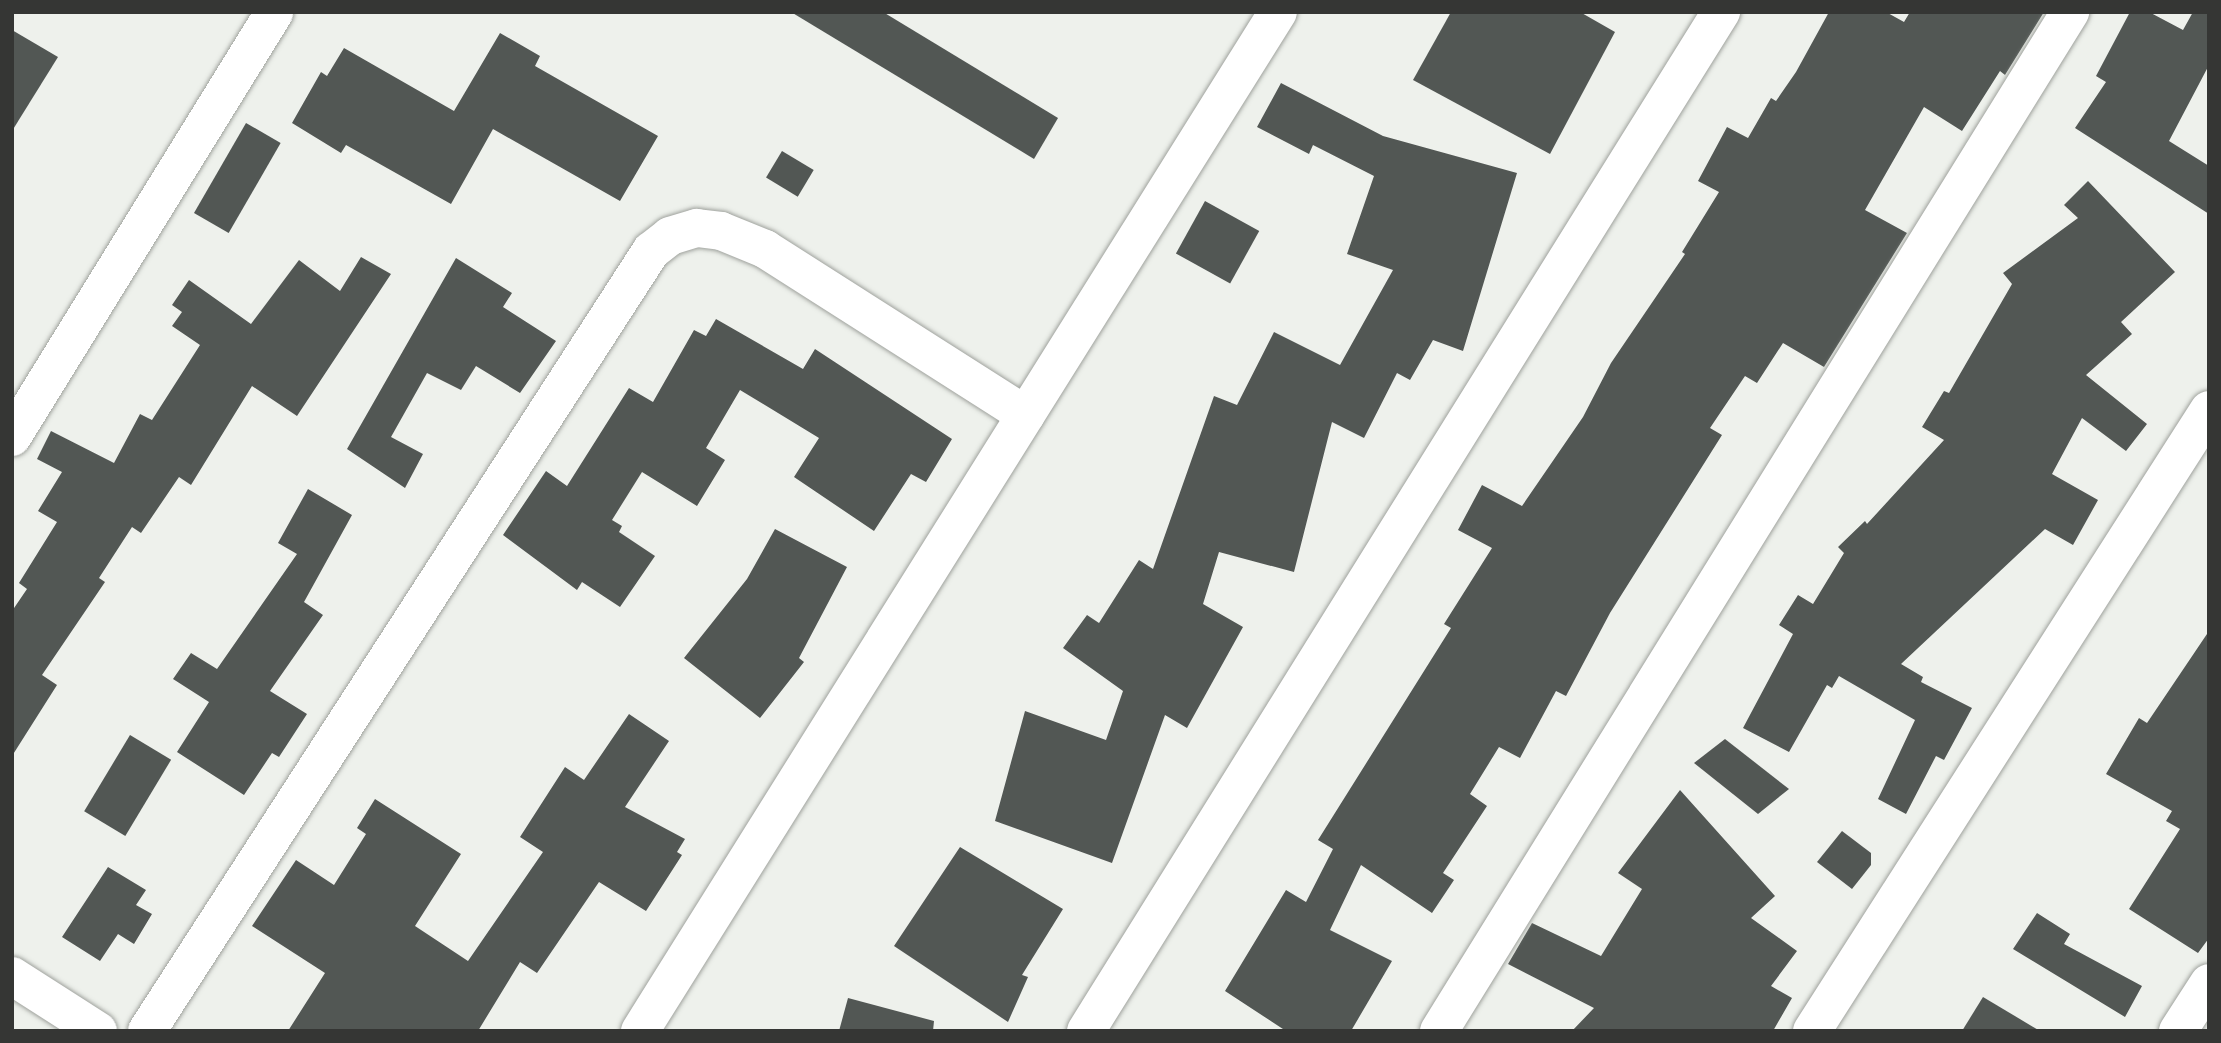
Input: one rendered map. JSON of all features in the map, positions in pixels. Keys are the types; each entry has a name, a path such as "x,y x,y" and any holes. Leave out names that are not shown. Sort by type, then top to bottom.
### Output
{"street":[{"path":"640,1031 1278,12"},
{"path":"1086,1031 1721,12"},
{"path":"1439,1031 2070,12"},
{"path":"12,437 272,13"},
{"path":"147,1031 651,251 670,236 697,228 721,231 765,249 1026,415"},
{"path":"1812,1031 2209,410"},
{"path":"12,976 98,1031"},
{"path":"2178,1031 2209,983"}],"building":[{"path":"791,12 883,12 1058,118 1034,159"},
{"path":"1451,12 1580,12 1615,32 1550,154 1413,80"},
{"path":"1829,12 1886,12 1904,22 1910,12 2044,12 2005,75 2000,71 1962,131 1924,107 1865,210 1907,233 1824,367 1783,343 1757,383 1745,376 1710,428 1722,435 1610,613 1566,696 1556,691 1520,758 1499,747 1470,794 1487,806 1443,873 1454,880 1432,913 1361,865 1330,930 1392,961 1351,1031 1286,1031 1225,991 1286,890 1306,902 1333,849 1318,840 1451,628 1444,624 1492,548 1458,530 1482,485 1522,506 1583,417 1611,363 1685,254 1682,252 1719,192 1698,181 1727,127 1748,138 1771,98 1776,101 1796,72"},
{"path":"2130,12 2149,12 2183,30 2193,12 2209,12 2209,65 2169,141 2209,166 2209,214 2075,128 2106,82 2096,76"},
{"path":"12,30 58,57 12,131"},
{"path":"500,33 540,56 535,66 658,136 620,201 493,129 451,204 346,145 341,153 292,123 321,72 327,76 344,48 454,111"},
{"path":"1281,83 1383,136 1517,173 1463,351 1433,340 1410,380 1397,373 1364,438 1332,422 1294,572 1219,552 1203,604 1243,627 1187,728 1165,715 1112,863 995,821 1025,711 1106,740 1123,691 1063,648 1087,615 1099,623 1139,560 1153,569 1214,396 1237,405 1274,332 1340,365 1393,270 1347,254 1374,176 1313,145 1309,154 1257,127"},
{"path":"246,123 281,143 229,233 194,213"},
{"path":"782,151 814,170 798,197 766,178"},
{"path":"2088,181 2175,272 2121,322 2132,334 2086,375 2147,424 2126,451 2082,418 2052,474 2098,500 2073,545 2045,529 1901,664 1923,677 1921,682 1972,708 1944,760 1936,756 1906,814 1878,799 1915,720 1839,676 1832,688 1827,685 1789,752 1743,728 1793,634 1779,625 1798,595 1813,604 1844,553 1838,547 1865,521 1867,524 1944,440 1922,427 1944,391 1949,393 2012,284 2003,273 2078,218 2064,205"},
{"path":"1205,201 1259,231 1230,284 1176,253"},
{"path":"361,257 391,274 297,416 252,386 191,485 179,477 141,533 132,527 99,578 105,582 42,675 57,685 12,756 12,611 27,589 19,583 57,522 38,511 62,472 37,459 51,431 114,463 140,414 152,420 200,345 172,326 182,312 172,305 189,280 251,324 299,260 340,291"},
{"path":"456,258 512,293 503,307 556,341 520,393 476,366 461,390 427,373 391,437 423,454 405,488 347,449"},
{"path":"716,319 803,369 815,349 952,439 926,482 911,474 874,531 794,477 819,438 740,390 706,448 725,460 697,506 642,472 612,520 622,526 619,532 655,556 620,607 582,582 577,590 503,535 546,471 567,486 629,388 653,402 694,330 706,336"},
{"path":"308,489 352,515 304,602 323,615 270,691 307,714 279,757 272,753 244,795 177,752 209,702 173,679 191,653 217,669 297,554 278,543"},
{"path":"775,529 847,567 799,658 804,662 760,718 684,658 747,579"},
{"path":"2209,631 2209,938 2198,953 2129,909 2180,829 2166,821 2172,811 2106,774 2139,718 2147,723"},
{"path":"629,714 669,741 625,807 685,839 677,852 682,855 646,911 599,882 537,973 520,962 478,1031 288,1031 325,973 252,926 296,860 334,885 366,834 357,828 375,799 461,854 415,926 468,961 543,852 520,837 565,767 584,780"},
{"path":"130,735 171,760 125,836 84,811"},
{"path":"1725,739 1789,789 1758,814 1694,763"},
{"path":"1680,790 1775,896 1751,918 1797,951 1771,986 1792,998 1773,1031 1572,1031 1594,1008 1508,964 1532,923 1601,956 1642,889 1618,873"},
{"path":"1842,831 1871,853 1871,865 1852,889 1817,862"},
{"path":"960,847 1063,909 1022,975 1028,977 1008,1022 894,946"},
{"path":"108,867 146,890 136,905 152,914 134,944 118,934 100,961 62,937"},
{"path":"2037,913 2070,934 2064,944 2142,986 2125,1017 2013,949"},
{"path":"1983,997 2040,1031 1962,1031"},
{"path":"848,998 934,1021 933,1031 839,1031"}]}
